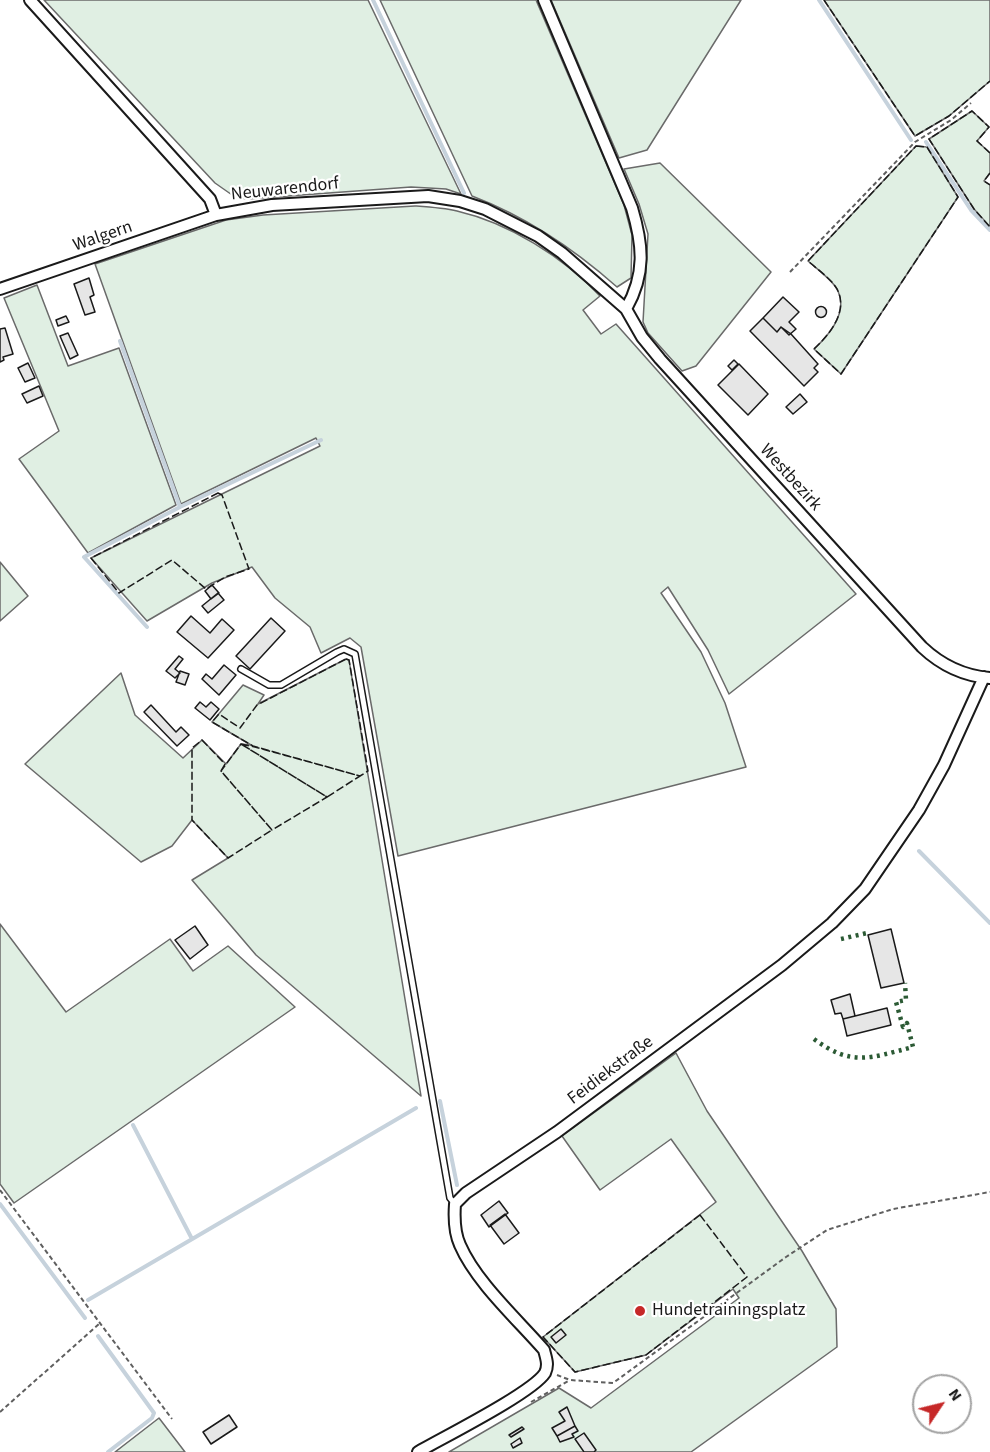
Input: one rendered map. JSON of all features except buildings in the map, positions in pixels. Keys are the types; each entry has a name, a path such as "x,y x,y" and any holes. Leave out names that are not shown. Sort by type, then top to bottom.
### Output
{"street":[{"name":"Neuwarendorf","path":"30,0 210,199 216,215 272,205 428,196 459,201 507,220 538,236 586,272"},
{"path":"544,0 632,207 640,237 637,289 626,309"},
{"name":"Walgern","path":"0,289 216,215"},
{"name":"Westbezirk","path":"586,272 626,309 642,337 660,359 922,647 936,661 963,673 987,678"},
{"name":"Feidiekstraße","path":"454,1204 466,1193 558,1132 782,965 832,923 866,889 919,810 987,678"},
{"path":"418,1452 532,1387 547,1371 548,1361 543,1350 474,1269 460,1245 454,1226 454,1204"}],"lane":[{"path":"241,669 269,685 281,685 337,652 344,650 355,654 433,1108 450,1198 454,1204"}],"path":[{"path":"790,272 915,142 951,120 971,103"},
{"path":"0,1190 172,1419"},
{"path":"547,1371 570,1380 613,1383 786,1257 827,1230 893,1209 990,1192"},
{"path":"0,1412 100,1323"}],"green space":[{"path":"44,0 368,0 461,194 446,189 411,187 247,199 235,197 215,183"},
{"path":"380,0 536,0 624,205 632,235 631,278 617,287 584,259 549,235 512,214 472,196"},
{"path":"551,0 741,0 647,150 619,158"},
{"path":"824,0 990,0 990,81 949,116 915,136"},
{"path":"972,111 989,127 977,141 990,153 990,173 984,181 990,185 990,227 974,209 929,139"},
{"path":"916,146 927,147 958,197 841,374 814,349 825,338 838,316 840,299 838,291 829,279 808,261"},
{"path":"660,163 771,272 696,366 682,371 648,333 643,322 648,234 639,204 624,169"},
{"path":"415,206 457,211 496,224 534,243 585,282 600,296 583,310 601,334 616,324 856,594 729,694 708,650 668,587 661,593 701,652 725,703 746,767 398,856 361,647 350,638 321,653 310,627 275,598 252,567 212,583 147,621 91,558 320,446 316,438 181,504 95,264 226,220 263,215"},
{"path":"37,285 68,366 119,348 176,505 88,553 19,459 59,431 4,298"},
{"path":"0,562 28,596 0,621"},
{"path":"346,659 349,660 421,1096 256,955 192,880 228,858 192,820 172,846 141,862 25,764 121,673 135,715 183,758 202,740 226,764 241,744 251,745 212,722 243,685 264,695 258,704"},
{"path":"0,924 66,1012 170,939 193,971 228,946 295,1007 14,1203 0,1184"},
{"path":"676,1053 707,1111 802,1251 836,1309 837,1347 691,1452 449,1452 559,1388 591,1408 739,1298 733,1289 646,1355 575,1372 543,1337 716,1202 671,1139 600,1190 562,1136"},
{"path":"159,1418 185,1452 115,1452"}],"waterway":[{"path":"373,0 464,193"},
{"path":"819,0 911,140"},
{"path":"926,142 971,210 990,230"},
{"path":"120,341 180,507"},
{"path":"147,627 84,557 180,507 321,440"},
{"path":"919,851 990,923"},
{"path":"440,1101 457,1185"},
{"path":"88,1300 416,1108"},
{"path":"133,1125 192,1239"},
{"path":"0,1204 85,1318"},
{"path":"98,1336 154,1413 152,1418 108,1452"}],"hedge":[{"path":"841,939 867,933"},
{"path":"814,1039 839,1054 862,1058 913,1047 907,1023 903,1027 896,1002 906,1000 905,983"}],"fence":[{"path":"824,0 915,136 949,116 990,81"},
{"path":"990,153 977,141 989,127 972,111 929,139 974,209 990,227"},
{"path":"916,146 927,147 958,197 841,374 814,349 825,338 838,316 840,308 838,291 829,279 808,261 916,146"},
{"path":"990,173 984,181 990,185"},
{"path":"218,493 222,495 249,569 225,577 206,589 172,560 119,593 91,558 218,493"},
{"path":"346,659 349,660 368,771 360,776 253,746 212,722 219,714 240,728 257,705 346,659"},
{"path":"202,740 225,764 221,771 272,830 228,858 192,820 192,748 202,740"},
{"path":"241,744 327,797 272,830 221,771 241,744"},
{"path":"241,744 255,747 360,776 327,797 241,744"},
{"path":"700,1215 747,1277 646,1355 575,1372 543,1337 700,1215"}],"place":[{"name":"Hundetrainingsplatz","path":"640,1311"}]}
